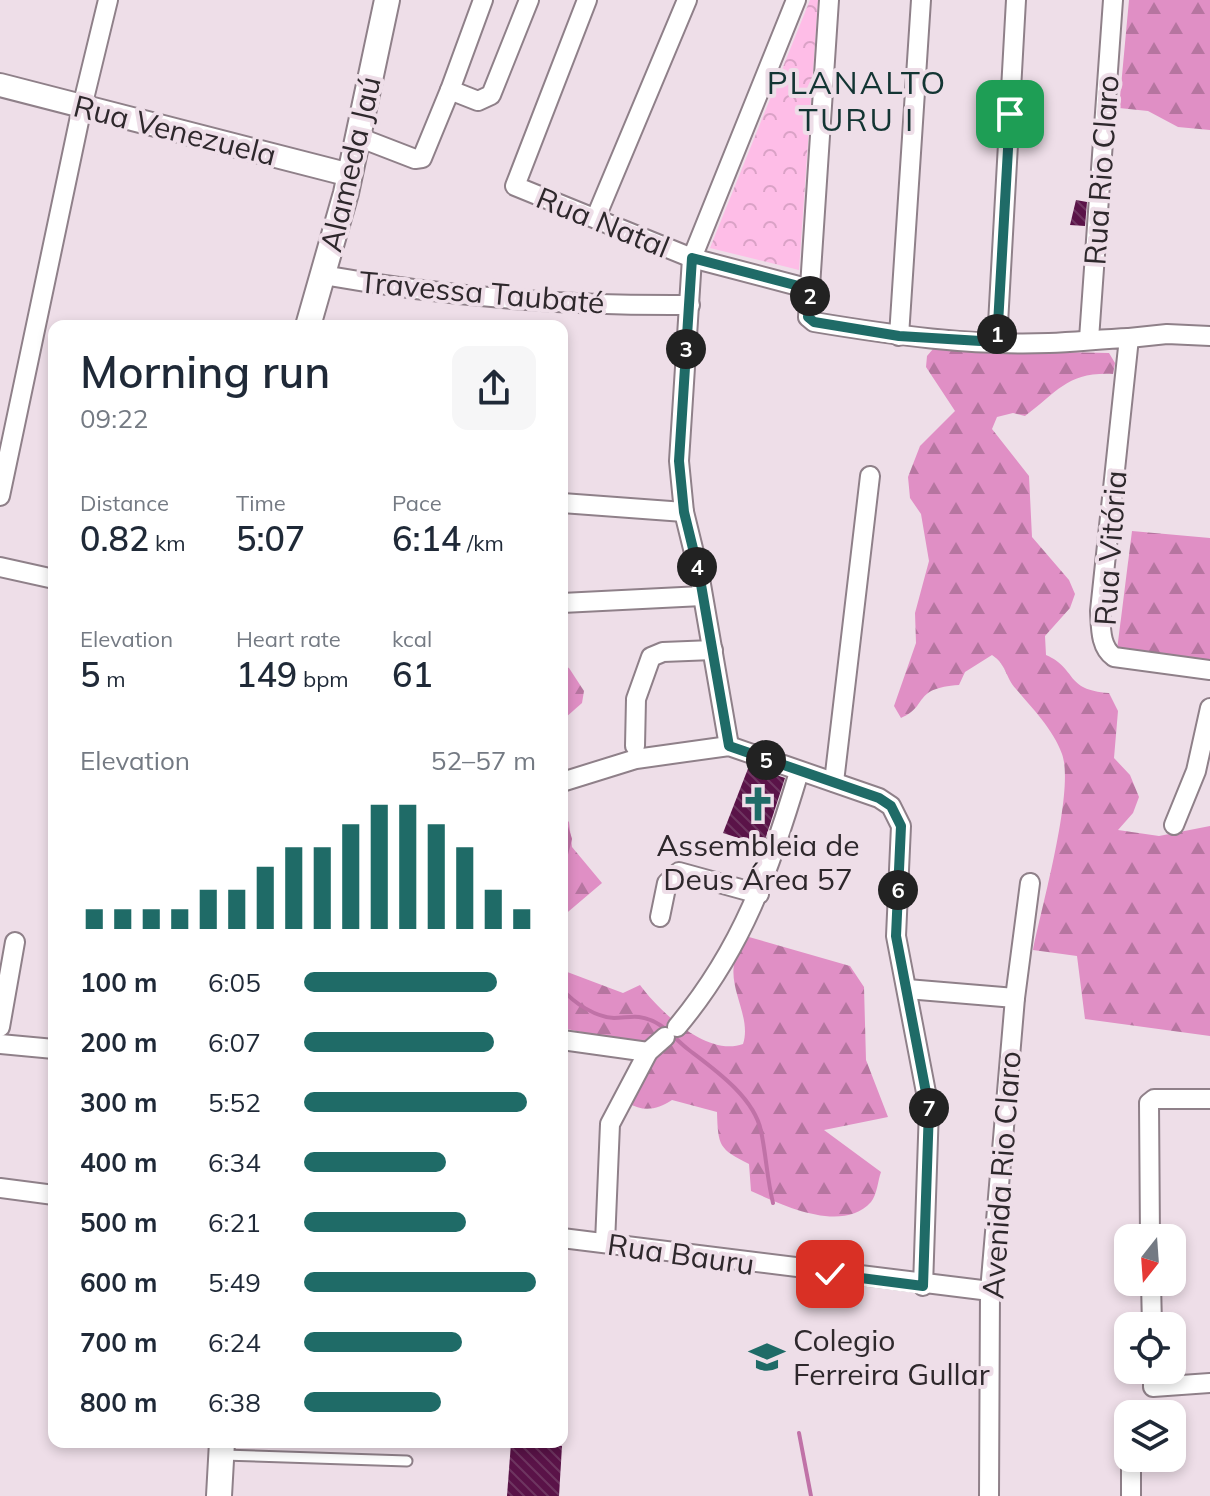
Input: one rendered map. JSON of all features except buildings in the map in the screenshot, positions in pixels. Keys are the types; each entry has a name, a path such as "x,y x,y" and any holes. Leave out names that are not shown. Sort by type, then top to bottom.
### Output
{"main road":[{"name":"Alameda Jaú","path":"310,320 350,175 387,0"},
{"path":"219,1496 222,1449"}],"street":[{"path":"0,496 4,459 108,0"},
{"path":"358,137 415,159 422,158 483,0"},
{"path":"450,90 478,101 491,95 529,0"},
{"name":"Rua Natal","path":"587,0 515,186 692,258 810,289"},
{"path":"596,217 687,0"},
{"path":"729,746 713,650 684,512 680,420 692,258 796,0"},
{"path":"829,0 810,320 899,336 997,342 1167,334 1210,336"},
{"path":"899,336 921,0"},
{"path":"997,342 1016,0"},
{"name":"Rua Rio Claro","path":"1089,339 1113,0"},
{"name":"Rua Venezuela","path":"0,85 350,175"},
{"name":"Travessa Taubaté","path":"323,275 391,288 527,303 690,305"},
{"name":"Rua Vitória","path":"1129,338 1100,611 1104,642 1107,652 1114,657 1210,670"},
{"path":"834,782 870,476"},
{"path":"568,503 684,512"},
{"path":"0,567 48,578"},
{"path":"568,603 702,596"},
{"path":"635,746 636,699 651,657 663,652 713,650"},
{"path":"1174,825 1196,771 1210,708"},
{"path":"568,780 636,759 729,746 879,798 897,816 901,826 896,936 930,1122 923,1286"},
{"path":"605,1243 610,1124 648,1052 671,1032 722,967 759,894 799,772"},
{"path":"660,917 667,883 679,872 759,894"},
{"name":"Avenida Rio Claro","path":"989,1496 990,1291 1015,998 1030,883"},
{"path":"0,1027 15,942"},
{"path":"907,989 1015,998"},
{"path":"568,1041 648,1052"},
{"path":"0,1044 48,1048"},
{"path":"1150,1224 1149,1103 1154,1099 1210,1099"},
{"path":"0,1188 48,1194"},
{"name":"Rua Bauru","path":"568,1239 923,1286 990,1291"},
{"path":"1153,1384 1153,1387 1210,1383"},
{"path":"1131,1472 1131,1496"}],"lane":[{"path":"222,1449 407,1461"}],"green space":[{"path":"810,0 818,0 799,270 710,248"},
{"path":"1129,0 1210,0 1210,130 1178,127 1148,111 1119,108"},
{"path":"933,349 1109,353 1115,363 1113,374 1097,374 1074,380 1025,416 1013,413 997,417 992,429 1029,476 1032,537 1069,580 1075,594 1070,608 1045,636 1046,655 1063,666 1085,688 1109,693 1118,711 1114,758 1130,775 1139,797 1133,813 1118,830 1159,836 1210,826 1210,1036 1085,1019 1077,956 1033,950 1061,821 1065,771 1062,754 1053,736 1012,685 997,659 992,655 965,672 959,685 927,694 910,713 901,718 894,706 916,643 915,613 929,561 921,514 910,498 908,477 920,446 955,411 926,367 927,356"},
{"path":"1132,531 1210,538 1210,666 1117,650"},
{"path":"568,668 584,691 582,703 568,715"},
{"path":"568,821 572,847 602,883 568,912"},
{"path":"749,937 850,966 864,987 866,1060 888,1117 824,1130 881,1172 873,1199 859,1211 844,1216 812,1214 751,1191 749,1164 722,1145 717,1112 672,1100 650,1109 628,1103 640,1044 568,1029 568,972 623,993 640,985 659,1007 686,1030 715,1044 743,1044 744,1023 733,971 736,957"}],"waterway":[{"path":"568,833 568,847"},
{"path":"568,994 600,1015 639,1017 654,1022 742,1095 761,1131 773,1203"},
{"path":"799,1433 811,1496"}],"place":[{"name":"Assembleia de Deus Área 57","path":"758,804"},
{"name":"Colegio Ferreira Gullar","path":"767,1357"}],"district":[{"name":"PLANALTO TURU I","path":"857,100"}],"route":[{"path":"830,1274 923,1286 930,1122 896,936 901,826 891,806 879,798 729,746 699,573 684,512 679,461 692,258 810,289 808,317 814,322 899,336 997,342 1010,114"}]}
